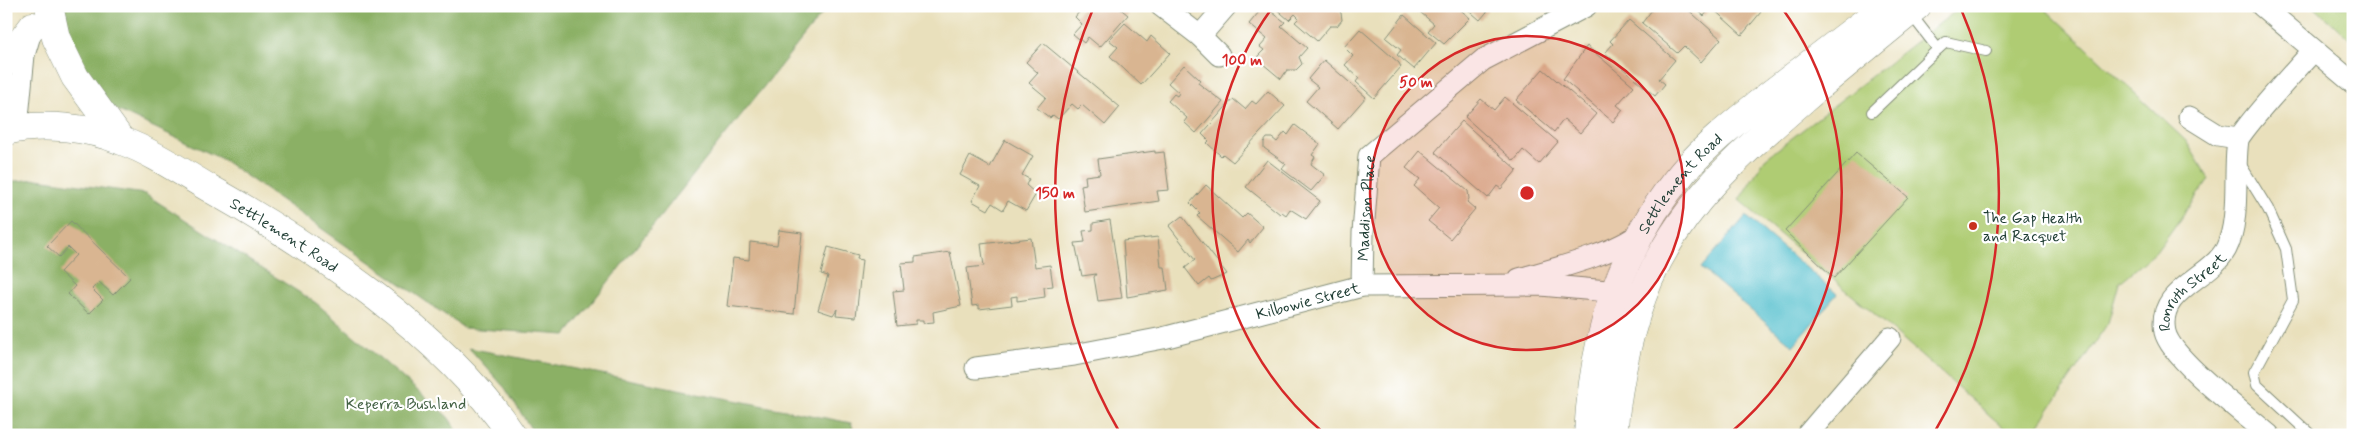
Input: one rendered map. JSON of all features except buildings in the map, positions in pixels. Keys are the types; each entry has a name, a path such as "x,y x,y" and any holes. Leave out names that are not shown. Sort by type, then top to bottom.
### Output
{"main road":[{"name":"Settlement Road","path":"1613,435 1604,396 1599,345 1614,291 1641,232 1683,172 1716,139 1904,8"},
{"name":"Settlement Road","path":"1588,435 1604,396 1627,349 1656,266 1680,224 1726,168 1864,48 1904,8"},
{"path":"6,60 41,13 56,38 74,77 121,140"},
{"name":"Settlement Road","path":"12,130 65,128 121,140 250,211 376,298 456,366 492,405 512,435"}],"street":[{"path":"1161,6 1200,36 1219,55"},
{"path":"1200,36 1226,6"},
{"name":"Maddison Place","path":"1362,286 1369,156 1482,60 1586,6"},
{"path":"2262,6 2353,83"},
{"path":"12,130 24,55 41,13"},
{"path":"2190,117 2218,135 2238,138 2313,51"},
{"name":"Ronruth Street","path":"2238,138 2238,160 2233,211 2227,247 2218,261 2178,291 2169,303 2164,322 2165,334 2180,357 2269,435"},
{"path":"1500,284 1604,252 1629,241 1641,232"},
{"name":"Kilbowie Street","path":"976,368 1074,355 1163,338 1362,286 1541,285 1614,291 1644,296"},
{"path":"1807,435 1890,338"}],"lane":[{"path":"1904,8 1938,49"},
{"path":"1872,112 1946,42 1986,50"},
{"path":"2238,160 2268,209 2286,248 2293,300 2254,372 2257,385 2311,435"}],"green space":[{"path":"42,6 828,6 566,335 464,328 222,159 104,104"},
{"name":"The Gap Health and Racquet","path":"1962,6 2042,6 2186,141 2209,179 2156,252 2119,283 2108,323 2032,435 2012,435 1878,317 1739,200 1765,159"},
{"path":"2313,6 2353,6 2353,42"},
{"name":"Keperra Bushland","path":"37,179 145,194 316,303 448,417 460,435 6,435 6,182"},
{"path":"469,348 851,423 856,435 535,435 505,388"}],"water":[{"path":"1746,216 1837,294 1793,346 1701,268"}],"place":[{"name":"The Gap Health and Racquet","path":"1973,226"}]}
